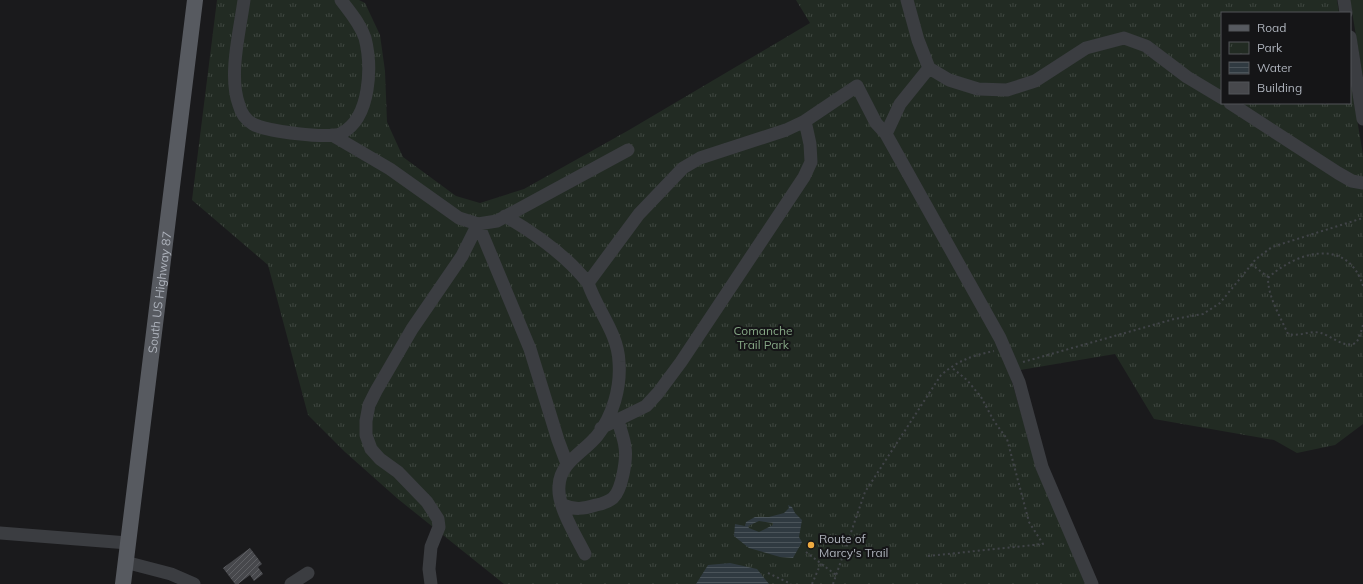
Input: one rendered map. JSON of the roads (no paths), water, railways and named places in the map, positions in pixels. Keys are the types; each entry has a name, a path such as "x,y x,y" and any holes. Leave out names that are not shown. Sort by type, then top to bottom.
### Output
{"main road":[{"name":"South US Highway 87","path":"123,584 195,0"}],"street":[{"path":"244,0 235,66 234,89 243,115 253,124 272,130 332,135 341,134 352,126 364,103 369,85 369,67 364,37 355,16 341,0"},
{"path":"907,0 918,40 929,68 949,80 978,89 1007,90 1035,81 1086,48 1124,38 1146,46 1187,77 1221,97"},
{"path":"1344,0 1346,12"},
{"path":"1351,43 1363,118"},
{"path":"886,134 900,104 929,68"},
{"path":"588,283 639,214 683,168 700,158 786,130 805,122 857,86 876,123 886,134 1005,349 1019,382 1042,467 1092,584"},
{"path":"1232,104 1271,128 1338,173 1352,181 1363,183"},
{"path":"601,428 646,406 658,394 681,362 767,230 804,177 810,162 810,144 805,122"},
{"path":"332,135 390,169 458,218 478,224 497,221 628,150"},
{"path":"505,216 552,248 576,267 588,283 593,298 616,342 620,361 618,390 610,412 597,436 567,464 560,476 558,487 563,505 584,554"},
{"path":"478,224 530,350 567,464"},
{"path":"431,584 429,570 430,547 439,527 438,519 427,502 371,449 366,435 366,421 369,405 376,391 412,329 462,256 478,224"},
{"path":"563,505 582,510 614,498 622,478 625,447 618,420"},
{"path":"0,533 128,543"},
{"path":"125,562 171,574 194,584"},
{"path":"291,584 308,573"}],"water":[{"path":"788,505 792,507 795,513 802,520 799,537 802,542 793,558 780,557 749,548 734,536 735,524 745,526 746,522 755,517 769,517 784,513 789,508","holes":["759,521 773,523 773,525 759,532 749,528 748,526"]},
{"path":"730,563 757,569 769,584 696,584 708,565"}],"place":[{"name":"Route of Marcy's Trail","path":"811,545"}],"park label":[{"name":"Comanche Trail Park","path":"763,337"}]}
